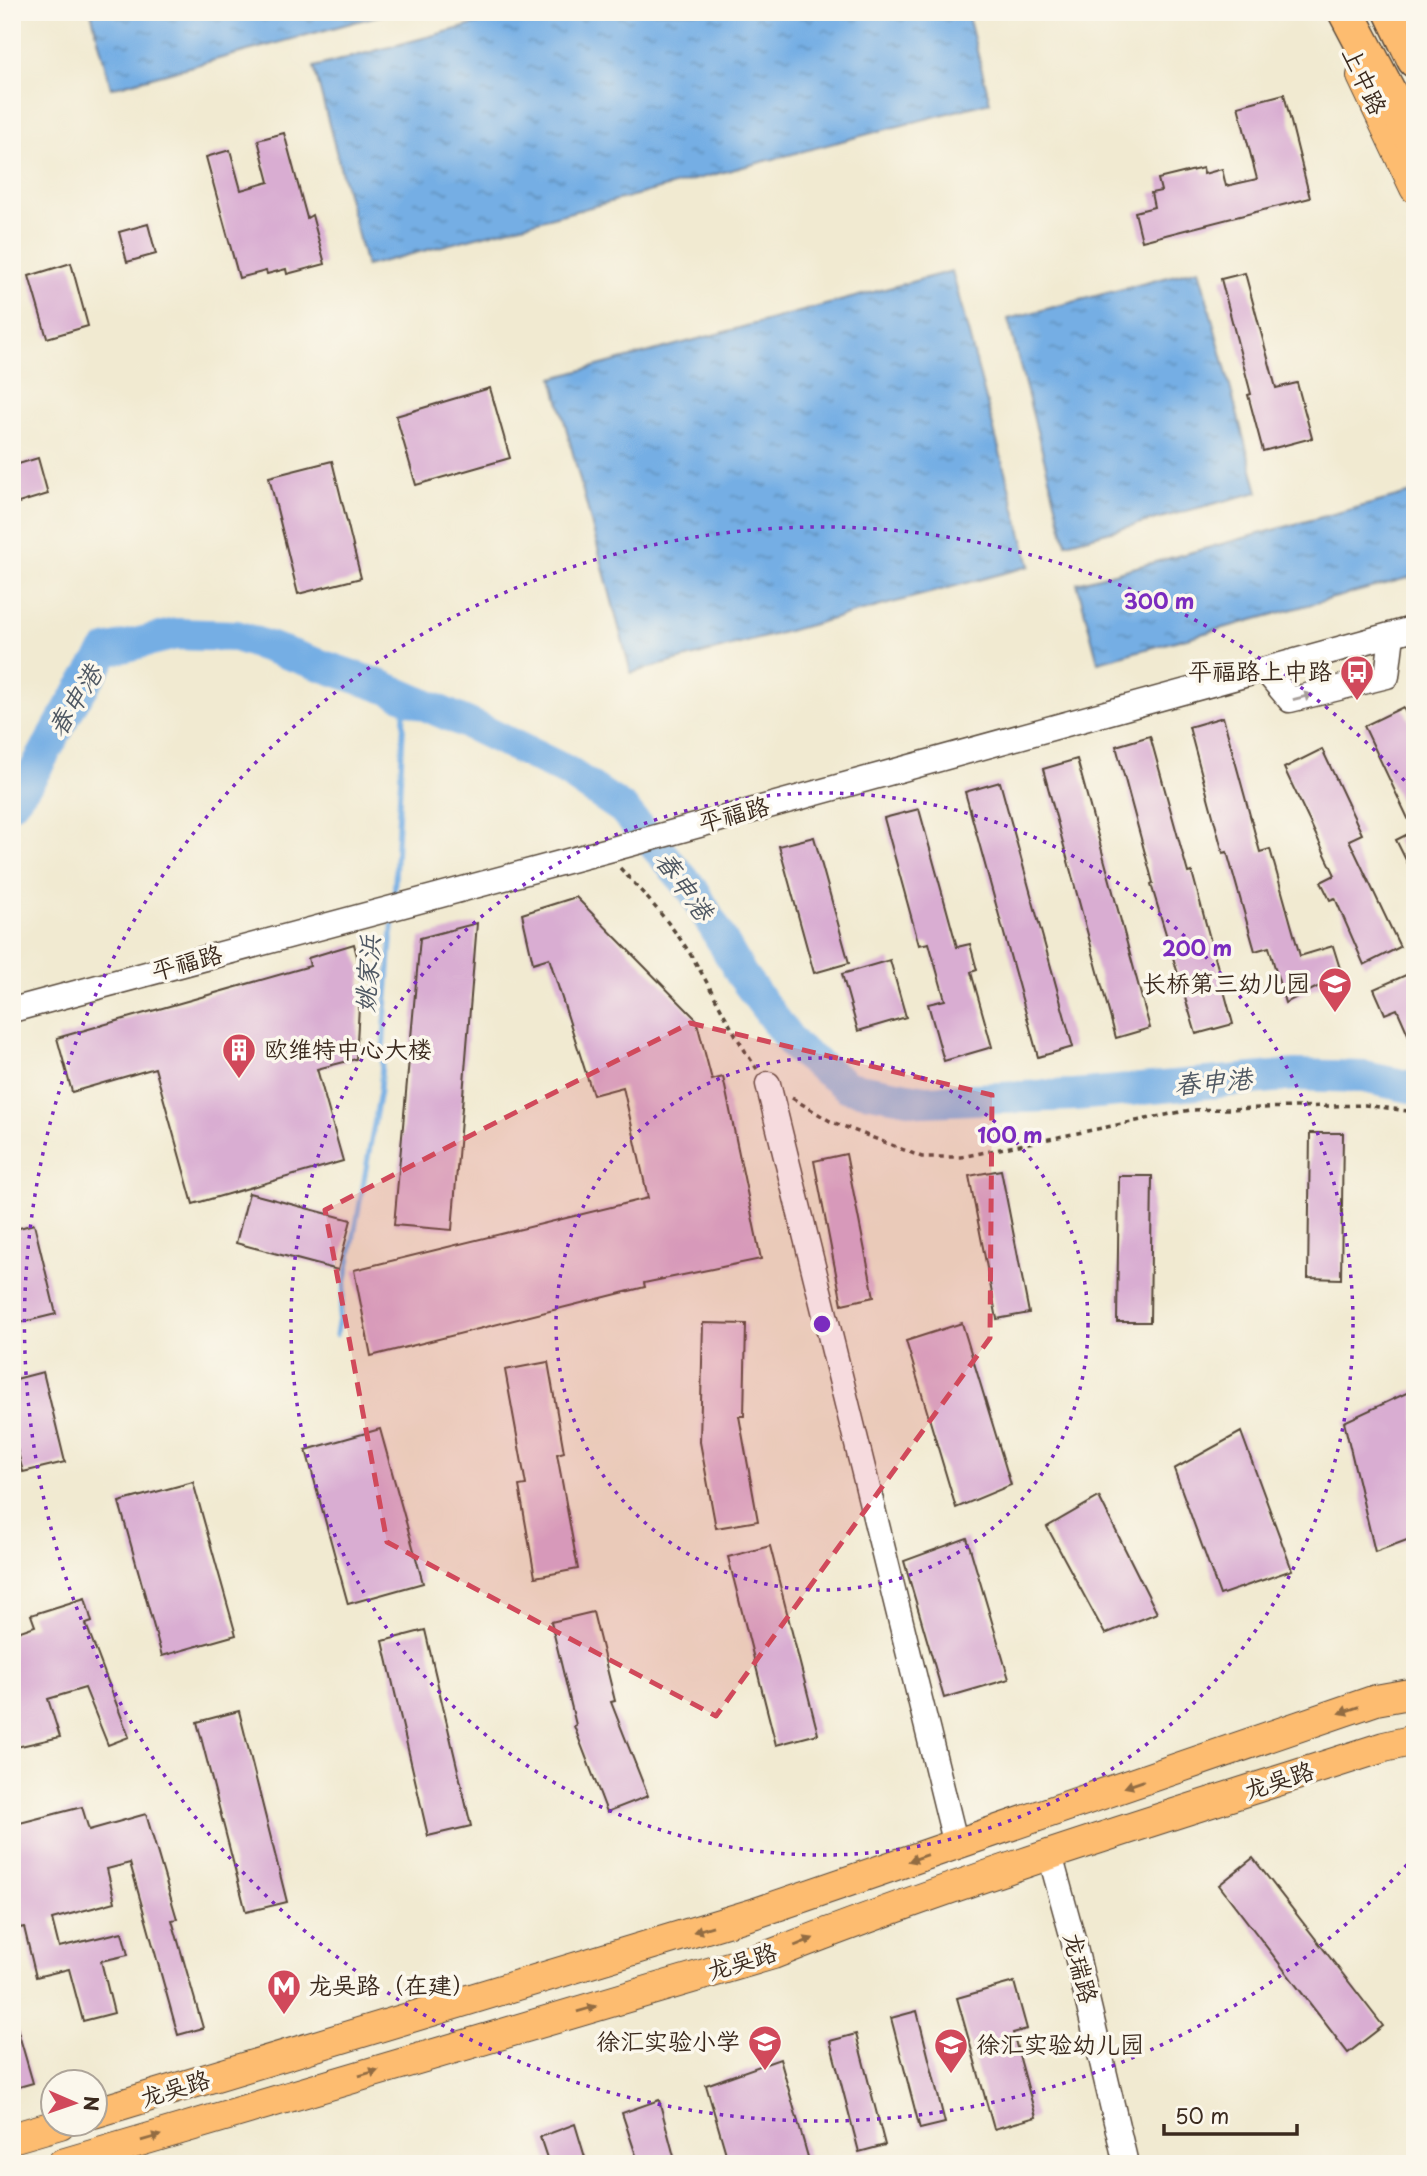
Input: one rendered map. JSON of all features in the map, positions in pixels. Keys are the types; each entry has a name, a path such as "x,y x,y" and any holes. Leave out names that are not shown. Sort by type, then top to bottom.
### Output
{"highway":[{"path":"1346,12 1415,144"},
{"path":"1365,12 1415,119"},
{"path":"1392,12 1415,60"}],"main road":[{"name":"上中路","path":"1332,12 1415,188"},
{"name":"龙吴路","path":"108,2109 717,1925 1376,1700 1415,1693"},
{"name":"龙吴路","path":"62,2164 773,1954 877,1913 1050,1855 1384,1746 1415,1740"},
{"path":"12,2138 38,2130"}],"street":[{"name":"平福路","path":"12,1010 617,848 1403,632"},
{"path":"1265,670 1290,700 1387,676 1403,632"},
{"path":"768,1084 956,1845"},
{"name":"龙瑞路","path":"1050,1855 1073,1935 1126,2164"}],"path":[{"path":"634,883 665,918 689,952 744,1051 768,1084 830,1121 922,1157 961,1157 1190,1110 1365,1105 1415,1112"}],"highlighted area":[{"path":"690,1023 992,1095 990,1338 716,1716 387,1542 325,1210"}],"water":[{"path":"91,12 392,12 111,88"},
{"path":"521,12 967,12 990,102 366,266 314,67"},
{"path":"1199,269 1258,492 1066,543 1008,319"},
{"path":"952,271 1030,566 631,673 553,378"},
{"path":"1415,492 1415,576 1098,662 1077,583"}],"building":[{"path":"1284,94 1310,198 1142,241 1135,212 1154,207 1151,193 1161,191 1158,179 1203,168 1204,174 1222,169 1226,186 1257,179 1238,106"},
{"path":"284,133 307,218 312,215 325,264 287,274 286,269 239,278 206,157 230,150 241,190 269,182 258,140"},
{"path":"148,224 156,254 127,262 119,232"},
{"path":"71,263 88,326 47,338 29,276"},
{"path":"1245,273 1276,388 1297,383 1312,438 1263,451 1221,279"},
{"path":"490,388 510,458 416,485 396,416"},
{"path":"38,458 48,494 12,505 12,466"},
{"path":"332,461 361,578 298,594 269,477"},
{"path":"1403,707 1415,733 1415,878 1396,840 1414,831 1364,726"},
{"path":"1223,717 1260,852 1270,849 1300,956 1333,946 1342,975 1285,1003 1269,947 1255,951 1227,852 1223,853 1189,727"},
{"path":"1150,736 1188,873 1192,872 1233,1024 1196,1034 1151,884 1153,883 1116,746"},
{"path":"1322,749 1362,834 1349,840 1400,947 1364,965 1335,898 1330,900 1321,882 1335,875 1284,768"},
{"path":"1077,759 1150,1028 1116,1038 1043,769"},
{"path":"1000,782 1073,1047 1038,1057 965,792"},
{"path":"919,809 957,947 970,944 977,970 971,972 992,1047 944,1061 928,1004 945,1000 929,943 919,945 884,818"},
{"path":"814,837 849,963 814,973 779,846"},
{"path":"576,897 696,1019 712,1080 723,1077 761,1259 644,1283 645,1287 371,1356 354,1270 648,1198 623,1087 593,1095 549,958 533,963 522,914"},
{"path":"477,923 452,1230 394,1225 420,938"},
{"name":"欧维特中心大楼","path":"354,944 361,972 356,1059 317,1069 343,1161 193,1204 155,1068 72,1092 57,1038 310,966 308,958"},
{"path":"890,960 906,1017 858,1031 842,974"},
{"path":"1415,971 1415,1050 1397,1009 1385,1014 1374,989"},
{"path":"1310,1133 1343,1133 1341,1279 1308,1278"},
{"path":"846,1154 874,1297 842,1304 814,1161"},
{"path":"1001,1170 1029,1313 997,1319 969,1176"},
{"path":"1119,1176 1152,1176 1150,1322 1117,1322"},
{"path":"249,1193 351,1220 338,1270 236,1243"},
{"path":"34,1224 56,1314 15,1324 12,1315 12,1230"},
{"path":"703,1323 746,1324 744,1416 739,1416 758,1521 716,1528 700,1442"},
{"path":"962,1323 1011,1485 956,1508 906,1341"},
{"path":"548,1362 564,1452 557,1454 578,1569 535,1577 519,1486 526,1485 505,1370"},
{"path":"43,1372 65,1462 23,1472 12,1429 12,1380"},
{"path":"1415,1389 1415,1537 1375,1552 1344,1422"},
{"path":"380,1429 423,1583 348,1604 306,1450"},
{"path":"1241,1432 1292,1570 1220,1595 1174,1469"},
{"path":"193,1482 236,1635 162,1656 119,1502"},
{"path":"1099,1497 1157,1613 1105,1634 1047,1527"},
{"path":"967,1538 1009,1679 944,1698 904,1561"},
{"path":"770,1546 818,1734 776,1745 728,1557"},
{"path":"85,1598 92,1622 86,1624 129,1737 108,1745 85,1688 48,1699 60,1737 12,1748 12,1634 35,1626 31,1615"},
{"path":"593,1612 615,1701 611,1702 648,1796 607,1812 574,1726 576,1725 551,1622"},
{"path":"425,1630 471,1826 428,1836 383,1641"},
{"path":"239,1711 287,1902 246,1912 197,1722"},
{"path":"82,1807 89,1830 146,1814 177,1919 172,1920 203,2028 178,2035 130,1863 107,1869 115,1902 52,1919 59,1947 122,1932 128,1955 101,1961 114,2013 83,2021 69,1969 36,1977 24,1927 20,1928 12,1897 12,1825"},
{"path":"1253,1858 1383,2026 1348,2053 1219,1885"},
{"path":"1014,1982 1027,2029 1013,2033 1036,2117 994,2129 957,1998"},
{"path":"917,2011 945,2123 920,2129 891,2018"},
{"path":"16,2024 33,2083 12,2089 12,2025"},
{"path":"856,2034 885,2145 859,2152 830,2041"},
{"path":"780,2059 810,2164 729,2164 706,2085"},
{"path":"659,2100 676,2164 639,2164 622,2113"},
{"path":"575,2124 587,2164 549,2164 540,2137"}],"waterway":[{"name":"春申港","path":"12,802 30,779 70,707 106,651 176,634 236,636 384,687 478,728 566,771 623,809 693,890 741,974 796,1048 848,1087 925,1101 1074,1095 1296,1075 1364,1077 1415,1088"},
{"name":"姚家浜","path":"394,899 405,696"},
{"name":"姚家浜","path":"336,1335 380,1091 393,916"}],"place":[{"name":"平福路上中路","path":"1357,702"},
{"name":"长桥第三幼儿园","path":"1335,1014"},
{"name":"欧维特中心大楼","path":"239,1080"},
{"name":"龙吴路（在建）","path":"284,2016"},
{"name":"徐汇实验小学","path":"765,2072"},
{"name":"徐汇实验幼儿园","path":"951,2075"}]}
